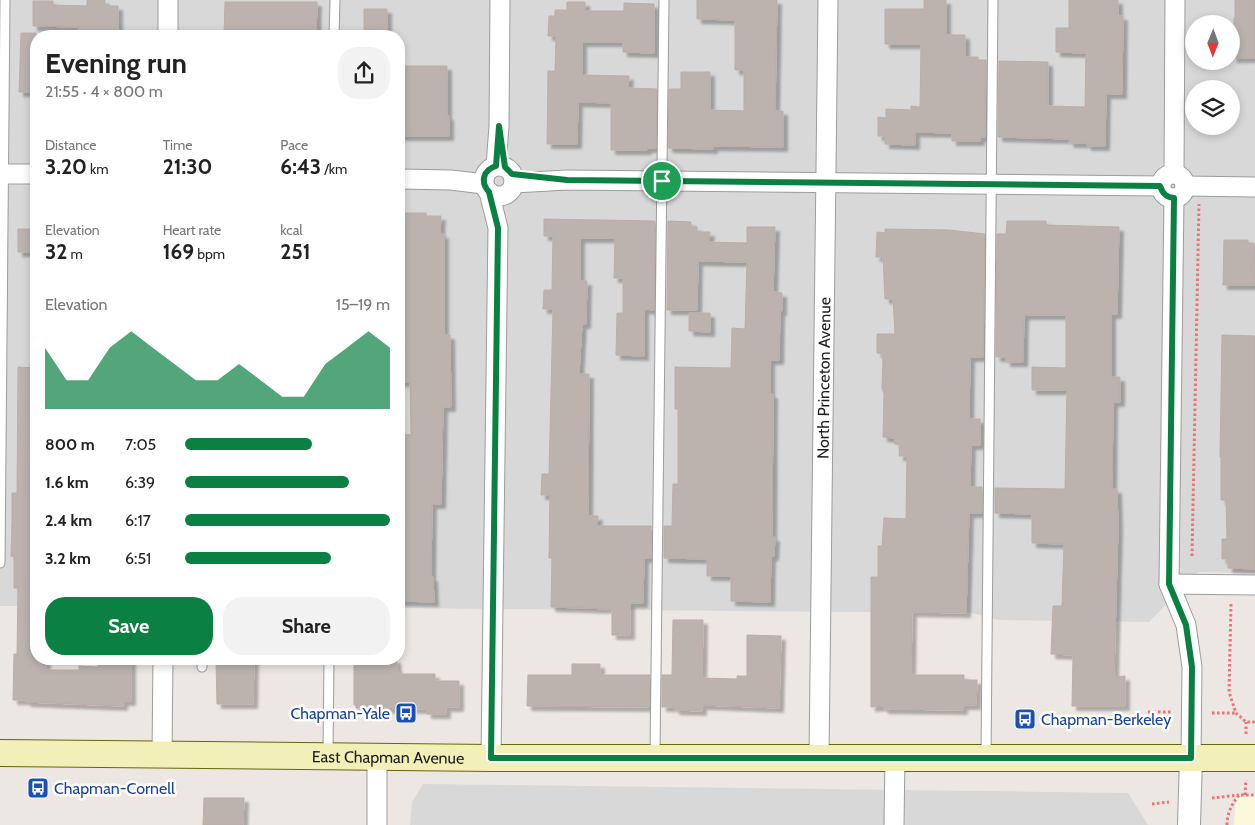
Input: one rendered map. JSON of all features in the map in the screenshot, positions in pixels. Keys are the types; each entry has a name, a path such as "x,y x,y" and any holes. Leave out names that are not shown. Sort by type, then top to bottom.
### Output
{"main road":[{"name":"East Chapman Avenue","path":"0,753 491,758 1255,758"}],"street":[{"path":"168,0 168,30"},
{"path":"491,758 500,0"},
{"name":"North Princeton Avenue","path":"819,757 828,0"},
{"path":"1175,0 1178,186 1169,584 1186,625 1192,667 1189,825"},
{"path":"2,174 30,174"},
{"path":"405,179 1255,187"},
{"path":"1169,584 1255,585"},
{"path":"162,754 163,665"},
{"path":"377,757 377,825"},
{"path":"894,825 895,758"}],"lane":[{"path":"0,563 5,0"},
{"path":"334,0 334,30"},
{"path":"655,757 664,0"},
{"path":"986,757 993,0"},
{"path":"328,757 329,665"}],"path":[{"path":"1178,186 1192,565 1211,585 1231,600 1229,692 1236,713 1246,722 1255,722"},
{"path":"1227,825 1233,802 1239,795 1255,795"}],"shaded area":[{"path":"0,0 1255,0 1255,573 1198,572 1149,622 998,620 972,613 405,608 405,30 30,30 30,606 0,606"},
{"path":"423,784 1128,793 1148,825 410,825 412,802"},
{"path":"1255,796 1255,825 1234,825 1236,797"}],"building":[{"path":"87,0 105,0 105,6 118,6 118,30 79,30 79,27 33,26 33,1 53,1 53,5 87,6"},
{"path":"697,0 777,0 775,111 783,111 783,147 713,146 713,149 668,148 669,89 681,89 681,72 710,72 710,110 744,111 744,70 735,70 735,20 697,19"},
{"path":"924,0 946,0 946,35 965,35 965,57 978,57 978,60 986,60 985,137 980,137 980,141 952,141 952,133 915,132 915,145 885,144 885,136 878,136 878,117 886,118 886,109 911,110 911,106 920,107 921,44 885,44 885,9 924,9"},
{"path":"1069,0 1118,0 1118,16 1123,16 1122,94 1106,94 1105,146 1069,143 1070,139 998,137 999,61 1048,62 1048,106 1085,107 1086,53 1056,52 1056,28 1069,28"},
{"path":"1235,0 1255,0 1255,58 1240,58 1240,15 1235,15"},
{"path":"225,2 317,2 316,30 224,30"},
{"path":"567,2 585,2 585,11 624,11 624,3 654,4 654,53 623,52 623,42 582,42 582,75 629,76 628,88 657,89 656,148 647,148 647,150 611,150 611,103 578,102 577,144 547,144 548,71 555,71 556,36 548,36 549,16 555,16 555,10 567,10"},
{"path":"364,9 387,9 387,30 364,30"},
{"path":"21,33 30,33 30,92 19,92"},
{"path":"405,66 447,66 449,136 405,136"},
{"path":"405,213 426,213 426,216 441,216 440,234 444,234 444,335 450,335 451,407 443,407 441,504 432,504 431,577 433,577 434,602 405,601 405,434 411,435 410,382 405,382"},
{"path":"544,219 655,221 654,310 644,309 644,356 616,355 617,313 623,313 623,278 614,278 615,238 580,238 580,281 587,281 586,324 582,324 579,374 589,374 588,516 598,516 597,526 651,526 651,558 644,558 643,603 630,603 630,635 612,635 612,609 551,607 552,558 549,558 550,495 541,495 542,474 549,474 553,309 543,309 544,290 552,290 553,236 544,236"},
{"path":"668,221 691,222 691,227 697,227 697,232 710,232 709,242 747,243 747,227 775,227 773,292 782,293 782,311 780,311 779,360 770,360 770,394 773,394 772,537 775,537 774,556 771,556 770,602 731,601 731,576 707,576 707,559 664,558 664,526 672,526 673,484 678,484 678,409 675,409 675,367 731,368 732,328 745,329 747,262 698,261 697,310 667,310"},
{"path":"1007,221 1046,221 1046,225 1119,227 1117,314 1111,314 1111,377 1120,377 1120,402 1113,402 1112,489 1117,489 1118,527 1114,673 1115,677 1125,676 1125,706 1072,706 1073,655 1051,654 1053,606 1062,606 1064,544 1032,543 1032,514 995,513 995,488 1065,489 1067,390 1032,390 1032,367 1066,368 1066,315 1024,315 1023,362 1006,362 1006,357 996,357 997,234 1006,234"},
{"path":"18,229 30,229 30,252 18,252"},
{"path":"885,229 949,230 985,234 983,357 970,357 969,419 980,419 980,445 971,445 970,487 982,487 982,513 969,513 966,613 912,612 911,675 964,675 964,680 977,680 976,705 963,705 963,710 884,709 883,706 871,707 871,577 878,577 878,546 882,546 884,518 906,519 907,456 899,456 900,445 895,444 895,438 883,437 883,354 877,353 877,334 895,334 893,299 885,299 883,257 876,257 877,232 885,233"},
{"path":"1224,240 1248,240 1248,243 1254,243 1255,285 1223,285"},
{"path":"689,313 710,313 710,332 689,331"},
{"path":"1222,335 1255,336 1255,569 1228,568 1228,559 1222,559 1222,539 1227,539 1226,500 1221,500"},
{"path":"18,367 30,368 30,665 46,665 46,670 79,670 79,666 131,665 131,701 123,701 123,706 13,700 14,654 17,654 18,588 14,588 14,557 11,556 12,493 17,493"},
{"path":"673,620 703,620 702,678 737,679 737,676 747,676 747,635 781,636 779,708 702,705 702,711 675,710 675,707 662,707 662,675 672,675"},
{"path":"572,664 600,664 600,675 650,675 649,707 527,706 528,675 572,675"},
{"path":"216,665 254,665 253,704 217,704"},
{"path":"354,665 397,665 398,674 435,674 435,681 459,681 459,707 446,707 446,714 427,714 427,709 356,708 356,705 354,705"},
{"path":"204,798 244,798 243,825 203,825"}],"place":[{"name":"Chapman-Yale","path":"406,713"},
{"name":"Chapman-Berkeley","path":"1025,719"},
{"name":"Chapman-Cornell","path":"38,788"}],"route":[{"path":"499,126 505,167 512,174 567,180 662,181 1160,186 1162,192 1167,197 1174,198 1169,584 1186,625 1192,667 1191,758 1029,756 895,758 491,758 498,228 489,192 483,179 491,167 496,166 499,126"}]}
